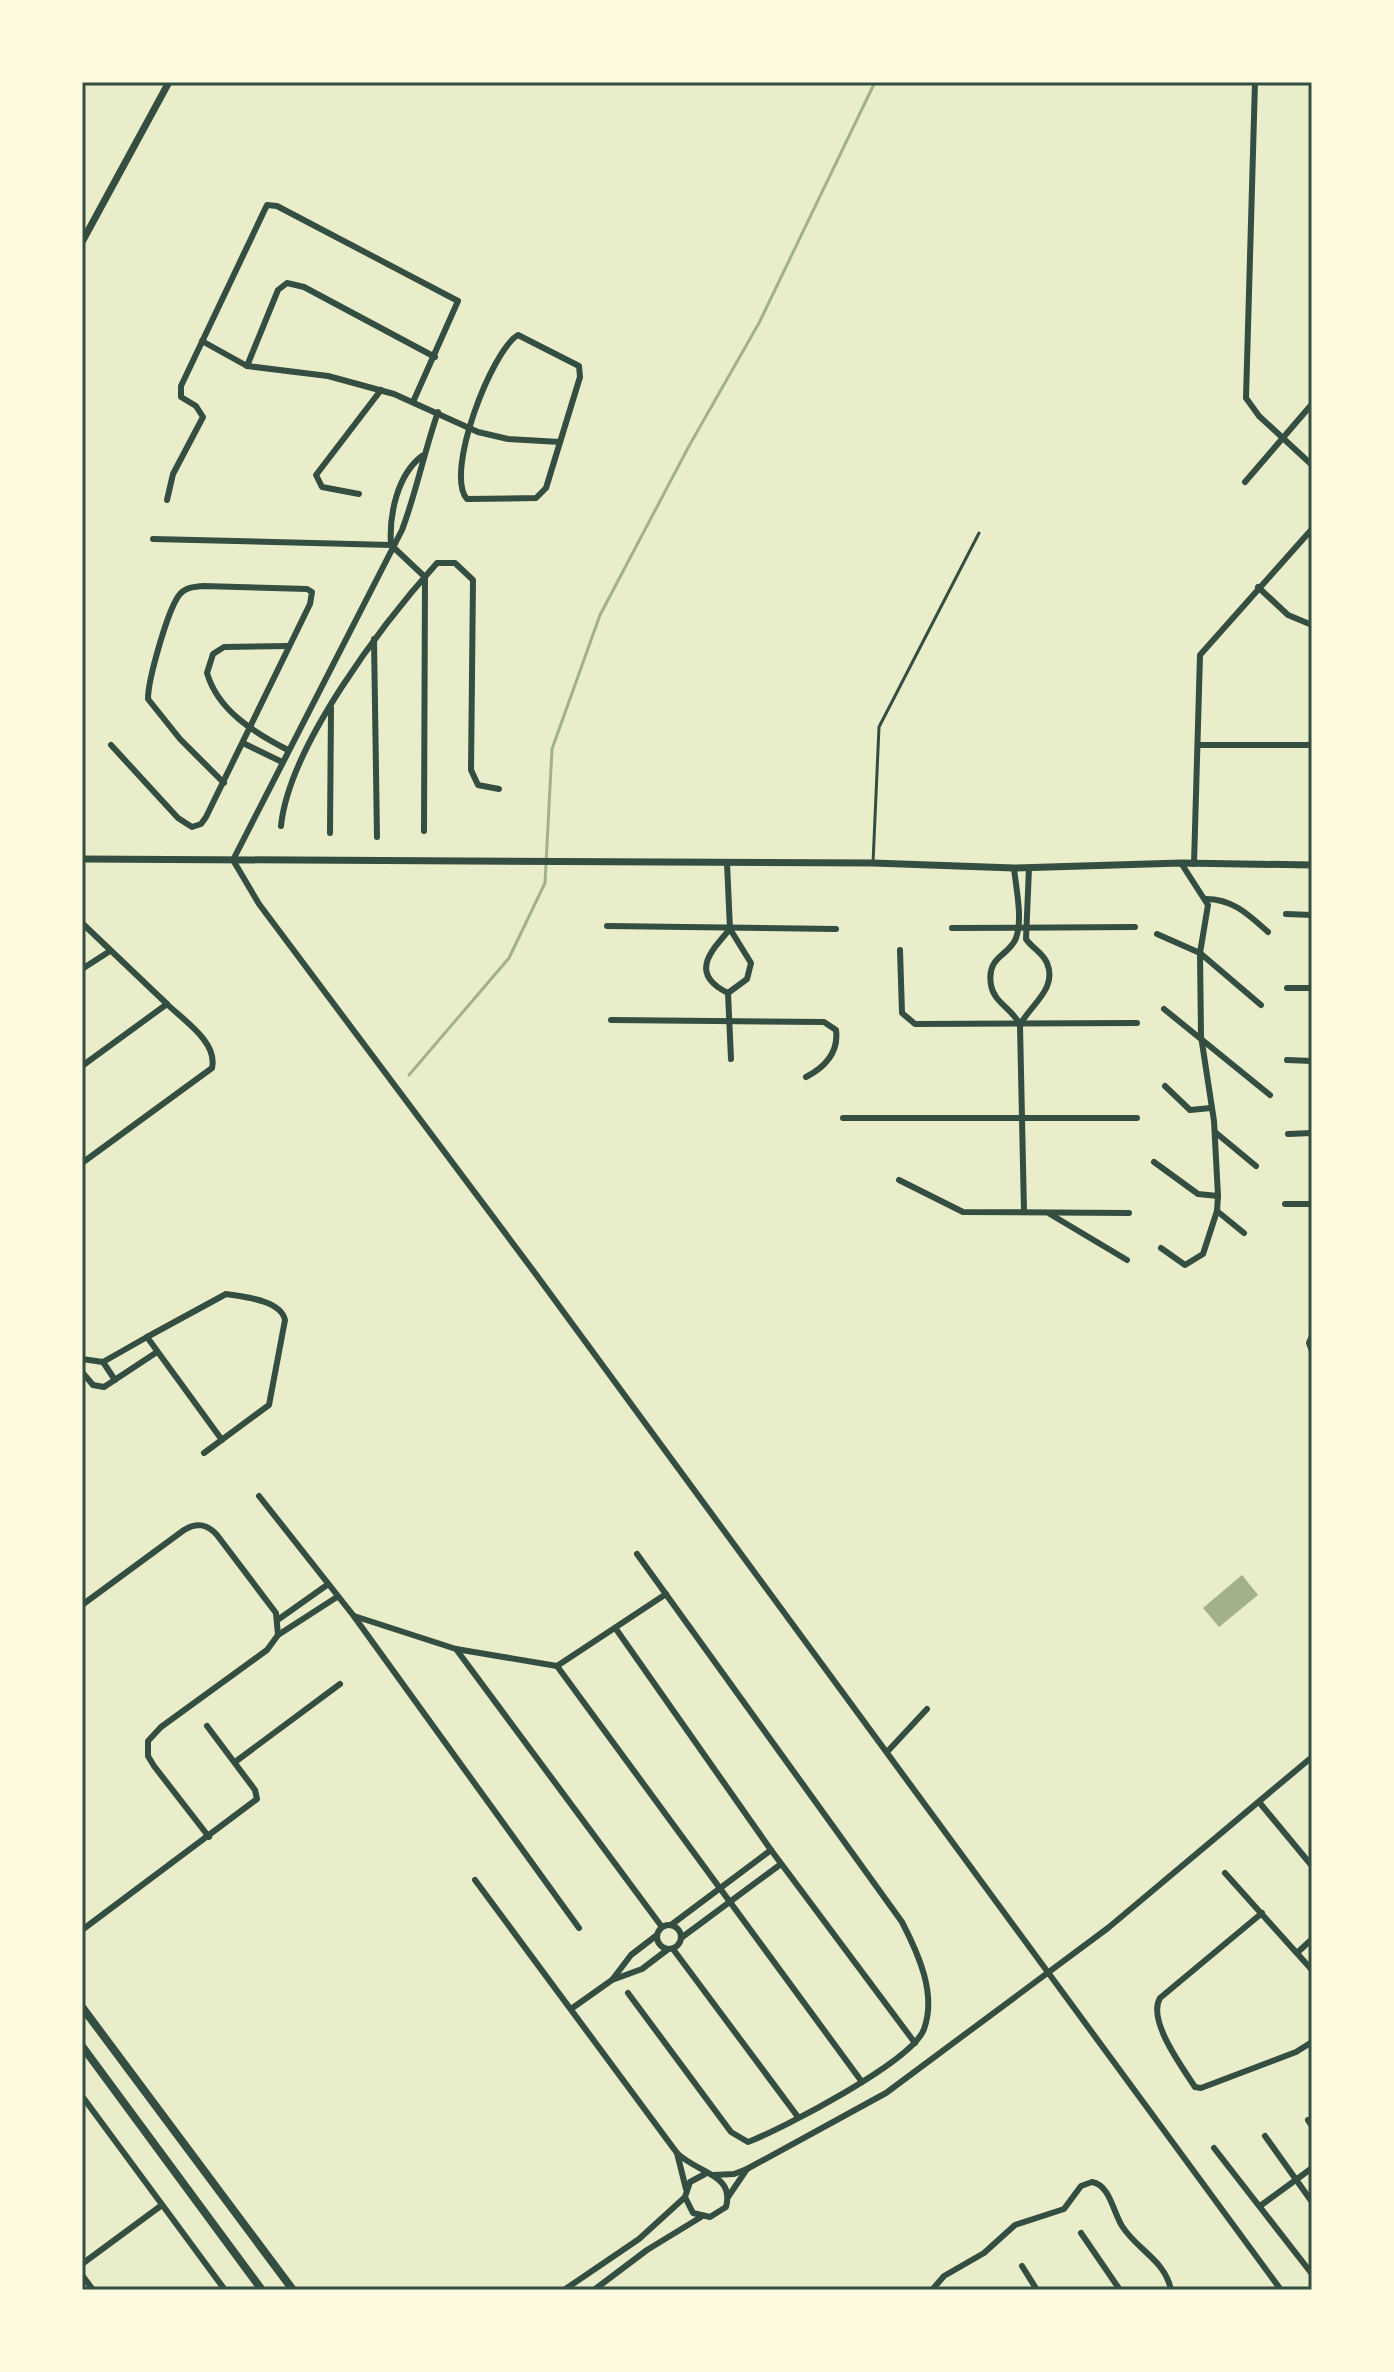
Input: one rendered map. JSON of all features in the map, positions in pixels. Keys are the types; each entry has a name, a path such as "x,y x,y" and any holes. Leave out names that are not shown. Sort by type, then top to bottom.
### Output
{"main road":[{"path":"82,2007 293,2290"},
{"path":"82,2046 262,2290"}],"street":[{"path":"82,242 169,82"},
{"path":"1255,82 1246,398 1259,416 1312,465"},
{"path":"167,500 173,474 203,417 196,406 184,400 180,393 261,212 271,204 455,297 458,307 413,402"},
{"path":"247,366 278,290 287,283 304,287 435,357"},
{"path":"518,335 579,366 580,377 560,442 541,495 536,498 472,500 463,495 461,454 468,427 507,346 518,335"},
{"path":"202,341 247,366 328,376 381,390 468,427 508,439 560,442"},
{"path":"359,494 322,487 316,475 381,390"},
{"path":"1245,482 1312,404"},
{"path":"391,545 390,527 402,480 422,456 438,412"},
{"path":"233,860 391,545 402,530 424,468 422,456"},
{"path":"1194,864 1200,745 1200,655 1312,529"},
{"path":"153,539 391,545 425,577 424,831"},
{"path":"281,826 284,799 331,706 374,639 437,563 446,562 463,568 473,580 471,770 478,785 499,789"},
{"path":"111,745 149,790 192,827 203,823 245,744 310,604 312,592 307,589 203,586 190,587 177,598 157,654 148,699 180,739 224,783"},
{"path":"1258,587 1288,615 1312,625"},
{"path":"374,639 377,837"},
{"path":"288,750 250,729 214,689 207,673 211,659 224,647 289,646"},
{"path":"330,833 331,706"},
{"path":"245,744 282,762"},
{"path":"1200,745 1312,745"},
{"path":"233,860 259,904 1281,2290"},
{"path":"82,861 873,863 1014,868 1181,863 1312,865"},
{"path":"727,863 730,929 751,963 747,979 728,993"},
{"path":"1161,1248 1185,1265 1203,1254 1217,1211 1218,1196 1215,1132 1201,1036 1200,953 1208,914 1206,899 1181,863"},
{"path":"1014,868 1015,940 993,963 990,981 995,996 1014,1013 1020,1025 1024,1212"},
{"path":"1020,1025 1046,990 1049,972 1043,957 1028,943 1029,868"},
{"path":"1206,899 1238,906 1268,932"},
{"path":"1286,914 1312,915"},
{"path":"82,923 213,1053 212,1068 82,1163"},
{"path":"607,926 836,929"},
{"path":"952,928 1135,927"},
{"path":"728,993 710,980 705,965 711,952 730,929"},
{"path":"1157,934 1200,953 1261,1005"},
{"path":"900,950 900,1001 902,1013 908,1021 923,1024 1020,1025 1137,1023"},
{"path":"82,969 110,951"},
{"path":"1287,988 1312,988"},
{"path":"728,993 731,1059"},
{"path":"82,1066 167,1004"},
{"path":"1164,1009 1270,1095"},
{"path":"611,1020 824,1022 835,1028 837,1039 830,1059 806,1077"},
{"path":"1287,1060 1312,1061"},
{"path":"1165,1086 1190,1110 1211,1108"},
{"path":"843,1118 1137,1118"},
{"path":"1215,1132 1256,1166"},
{"path":"1288,1134 1312,1133"},
{"path":"1154,1162 1198,1194 1218,1196"},
{"path":"899,1180 963,1212 1129,1213"},
{"path":"1285,1204 1312,1204"},
{"path":"1217,1211 1244,1233"},
{"path":"1047,1212 1127,1260"},
{"path":"82,1359 103,1362 226,1294 275,1306 283,1312 285,1320 272,1401 204,1453"},
{"path":"1312,1336 1309,1343 1312,1351"},
{"path":"147,1337 222,1440"},
{"path":"82,1372 99,1388 157,1352"},
{"path":"103,1362 115,1380"},
{"path":"259,1496 353,1615 579,1928"},
{"path":"82,1605 184,1530 197,1524 208,1527 217,1535 279,1619 278,1635"},
{"path":"628,1993 735,2138 748,2142 862,2082 915,2043 924,2031 929,1998 902,1922 637,1554"},
{"path":"279,1619 327,1585"},
{"path":"353,1615 456,1649 557,1666 666,1594"},
{"path":"209,1837 154,1766 148,1756 148,1741 161,1727 267,1650 278,1635 337,1597"},
{"path":"616,1629 781,1864 915,2043"},
{"path":"456,1649 666,1926 679,1931 681,1938"},
{"path":"557,1666 862,2082"},
{"path":"235,1762 340,1684"},
{"path":"887,1752 927,1709"},
{"path":"82,1930 257,1799 255,1790 207,1726"},
{"path":"686,2189 697,2176 734,2174 747,2169 865,2107 1050,1973 1312,1757"},
{"path":"1259,1802 1312,1866"},
{"path":"612,1980 631,1955 666,1926 771,1850"},
{"path":"571,2009 612,1980 642,1969 781,1864"},
{"path":"1225,1873 1312,1970"},
{"path":"475,1880 677,2153 727,2188 728,2197"},
{"path":"1262,1913 1160,1998 1157,2012 1171,2050 1195,2087 1201,2088 1296,2052 1312,2042"},
{"path":"657,1935 659,1944 670,1949 798,2117"},
{"path":"1298,1952 1312,1939"},
{"path":"82,2096 225,2290"},
{"path":"1265,2136 1312,2202"},
{"path":"1214,2148 1312,2274"},
{"path":"677,2153 686,2189 685,2197 693,2213 701,2217"},
{"path":"1260,2206 1312,2168"},
{"path":"594,2290 647,2250 701,2217 719,2214 747,2169"},
{"path":"932,2290 944,2276 984,2253 1015,2225 1064,2209 1081,2186 1092,2182 1106,2190 1112,2208 1127,2233 1166,2271 1171,2290"},
{"path":"564,2290 639,2239 685,2197"},
{"path":"82,2264 162,2205"},
{"path":"1081,2233 1120,2290"},
{"path":"1303,2261 1312,2255"},
{"path":"1022,2266 1037,2290"},
{"path":"82,2275 93,2290"}],"lane":[{"path":"873,863 879,727 979,533"}],"shaded area":[{"path":"1242,1575 1258,1595 1219,1627 1203,1608"}],"waterway":[{"path":"409,1075 509,958 545,883 552,749 600,615 689,446 759,323 875,82"}]}
